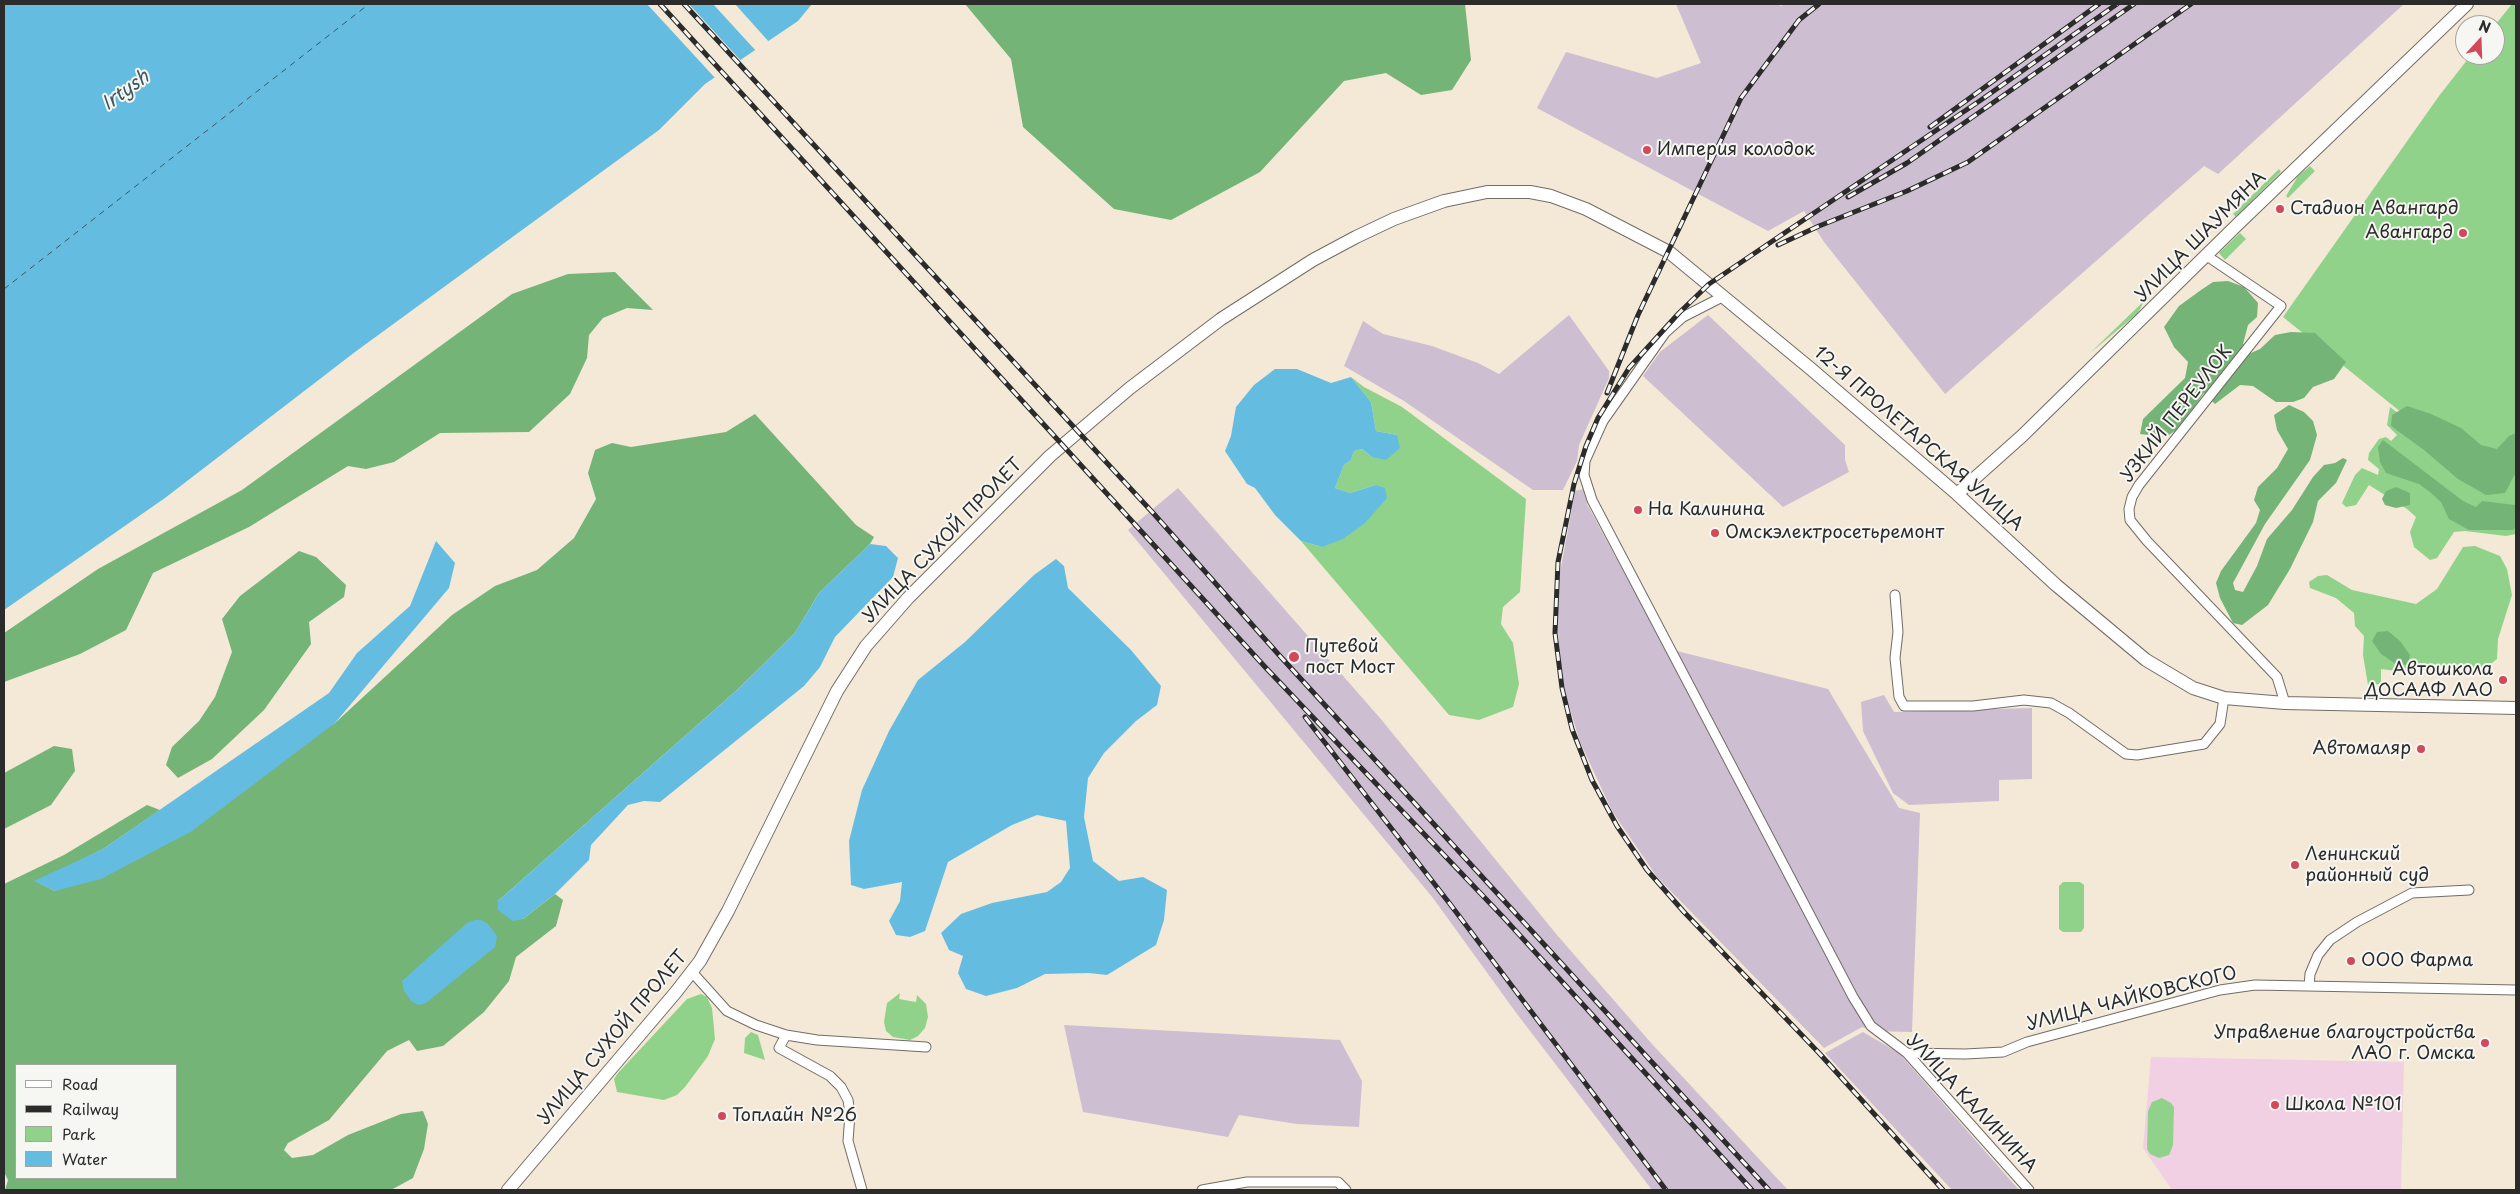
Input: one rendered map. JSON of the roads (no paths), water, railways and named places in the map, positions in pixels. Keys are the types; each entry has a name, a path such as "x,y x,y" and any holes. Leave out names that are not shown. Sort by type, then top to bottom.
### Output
{"main road":[{"name":"УЛИЦА ШАУМЯНА","path":"1957,494 2022,436 2467,4"},
{"name":"УЛИЦА СУХОЙ ПРОЛЕТ","path":"508,1190 692,972 728,911 837,691 866,646 932,572 1044,463 1130,388 1222,319 1313,260 1356,237 1420,208 1466,195 1511,191 1552,196 1586,209"},
{"name":"12-Я ПРОЛЕТАРСКАЯ УЛИЦА","path":"1586,209 1669,252 1724,296 1957,494 2056,585 2146,660 2193,688 2224,698 2285,703 2516,708"}],"street":[{"name":"УЗКИЙ ПЕРЕУЛОК","path":"2207,256 2281,306 2139,485 2132,497 2129,510 2130,520 2147,541 2276,677 2285,703"},
{"name":"УЛИЦА КАЛИНИНА","path":"1724,296 1683,317 1654,346 1604,421 1588,455 1584,475 1592,500 1871,1026 1906,1053 2029,1190"},
{"path":"1895,595 1898,632 1895,658 1901,703 1910,707 1937,707 2024,700 2050,703 2069,713 2126,754 2137,755 2204,744 2220,724 2224,698"},
{"path":"2309,986 2310,974 2318,955 2330,940 2357,922 2412,893 2469,890"},
{"path":"692,972 727,1011 756,1025 786,1035 817,1040 926,1047"},
{"name":"УЛИЦА ЧАЙКОВСКОГО","path":"1906,1053 1965,1054 2003,1052 2026,1042 2220,990 2255,985 2516,990"},
{"path":"786,1035 779,1048 830,1076 841,1087 848,1100 850,1114 848,1141 862,1190"},
{"path":"1202,1190 1247,1182 1338,1182 1346,1190"}],"water":[{"name":"Irtysh","path":"4,4 812,4 798,21 705,84 659,130 355,352 165,498 4,610"},
{"path":"1275,369 1297,369 1331,383 1351,377 1371,402 1376,431 1397,435 1400,448 1386,460 1372,457 1362,449 1354,451 1351,460 1344,465 1335,488 1350,493 1376,485 1385,488 1387,498 1365,523 1343,539 1322,547 1301,541 1275,515 1255,488 1247,484 1225,451 1231,436 1236,407 1254,385"},
{"path":"436,541 455,563 449,588 335,723 192,831 101,879 55,891 34,881 103,849 329,693 357,653 410,606"},
{"path":"870,544 886,546 898,558 893,577 835,637 820,667 804,686 660,802 644,801 628,805 591,845 589,860 555,894 523,919 513,921 498,910 498,901 737,690 795,633 819,593"},
{"path":"1056,559 1064,566 1068,588 1131,650 1161,686 1157,705 1136,721 1104,753 1088,778 1084,817 1093,861 1119,881 1143,877 1167,890 1164,920 1156,945 1107,975 1089,973 1045,974 1017,988 986,996 966,989 958,973 963,956 949,950 941,933 961,914 992,903 1047,892 1061,882 1070,868 1066,821 1037,815 1012,825 948,862 925,931 910,937 896,935 889,921 900,901 902,882 864,889 851,885 849,841 862,790 889,731 918,680 965,642 1034,575"},
{"path":"481,920 488,924 497,936 495,947 426,1003 419,1005 412,1002 404,991 402,981 467,923"}],"railway":[{"path":"660,4 1266,668 1504,918 1752,1190"},
{"path":"684,4 1154,514 1279,655 1769,1190"},
{"path":"1607,393 1638,315 1741,98 1799,20 1819,4"},
{"path":"1930,127 2099,4"},
{"path":"1943,1190 1819,1053 1684,912 1647,870 1617,826 1592,780 1572,729 1562,688 1555,633 1558,562 1574,484 1586,446 1598,418 1629,368 1679,313 1709,284 1981,100 2117,4"},
{"path":"1848,197 1907,163 2134,4"},
{"path":"1778,245 1819,226 1907,191 1968,162 2191,4"},
{"path":"1305,717 1450,904 1666,1190"}],"place":[{"name":"Империя колодок","path":"1647,150"},
{"name":"Стадион Авангард","path":"2280,209"},
{"name":"Авангард","path":"2463,233"},
{"name":"На Калинина","path":"1638,510"},
{"name":"Омскэлектросетьремонт","path":"1715,533"},
{"name":"Путевой пост Мост","path":"1294,657"},
{"name":"Автошкола ДОСААФ ЛАО","path":"2503,680"},
{"name":"Автомаляр","path":"2421,749"},
{"name":"Ленинский районный суд","path":"2295,865"},
{"name":"ООО Фарма","path":"2351,961"},
{"name":"Управление благоустройства ЛАО г. Омска","path":"2485,1043"},
{"name":"Школа №101","path":"2275,1105"},
{"name":"Топлайн №26","path":"722,1116"}]}
